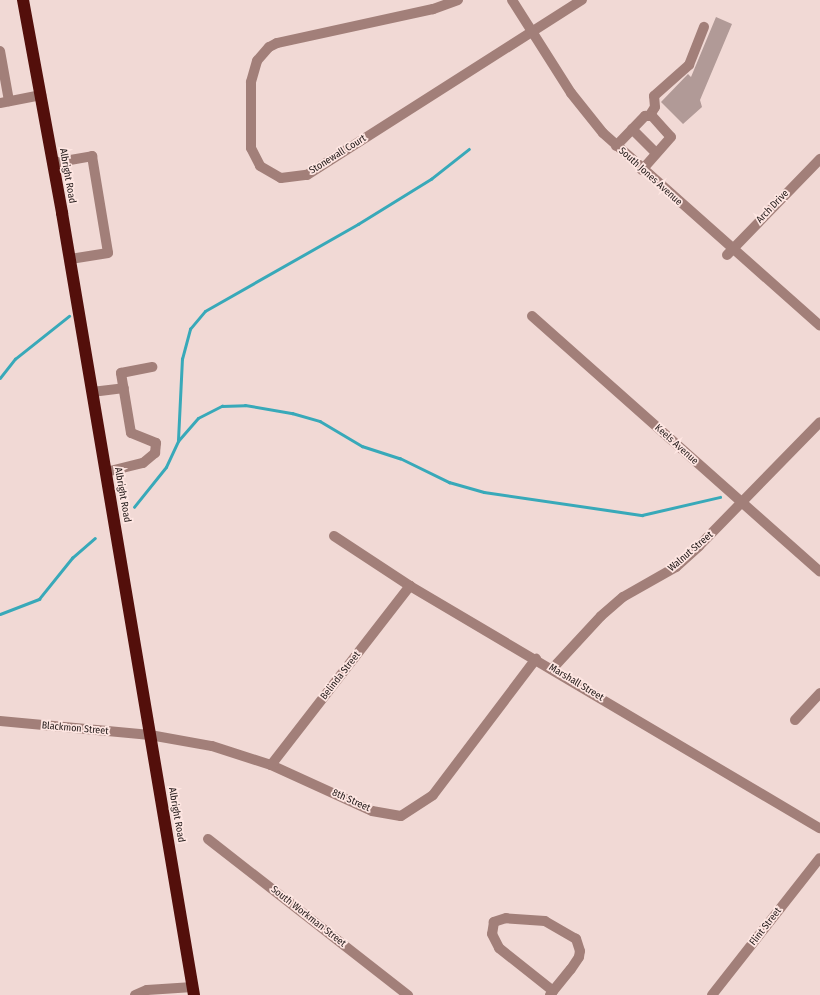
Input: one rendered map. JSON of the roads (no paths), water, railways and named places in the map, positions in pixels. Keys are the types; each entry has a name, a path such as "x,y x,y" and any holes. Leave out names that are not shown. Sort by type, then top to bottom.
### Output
{"highway":[{"name":"Albright Road","path":"23,0 70,259 194,991"}],"street":[{"name":"Stonewall Court","path":"458,0 432,9 277,43 269,47 257,61 251,82 251,148 260,166 281,178 307,175 582,0"},
{"name":"South Jones Avenue","path":"512,0 571,93 616,146 730,252 820,326"},
{"path":"616,146 632,129 650,115 654,107 654,96 689,64 704,27"},
{"path":"0,51 4,102 41,95"},
{"path":"642,170 671,137 650,115"},
{"path":"632,129 656,153"},
{"path":"53,162 92,156 108,253 70,259"},
{"name":"Arch Drive","path":"730,252 820,159"},
{"name":"Keels Avenue","path":"532,316 741,504 820,572"},
{"path":"106,472 143,463 152,457 156,448 152,440 134,436 131,433 121,373 152,367"},
{"path":"92,392 124,388"},
{"name":"Walnut Street","path":"552,669 600,616 623,597 676,567 741,504 820,422"},
{"name":"Marshall Street","path":"334,536 410,586 820,828"},
{"name":"Belinda Street","path":"271,765 410,586"},
{"name":"8th Street","path":"150,735 212,746 271,765 372,811 400,816 433,796 536,659"},
{"path":"794,720 820,693"},
{"name":"Blackmon Street","path":"0,721 150,735"},
{"name":"South Workman Street","path":"208,839 408,995"},
{"name":"Flint Street","path":"712,995 820,858"},
{"path":"516,918 545,921 576,939 580,951 579,957 552,993 499,948 492,934 494,922 516,918"},
{"path":"135,995 147,990 194,991"}],"waterway":[{"path":"178,440 182,359 190,329 205,311 358,224 431,179 469,149"},
{"path":"0,378 15,359 69,316"},
{"path":"134,507 166,467 178,441 198,418 222,406 245,405 292,413 320,421 362,446 400,458 449,482 484,492 642,515 720,497"},
{"path":"0,614 39,599 72,558 95,538"}]}
